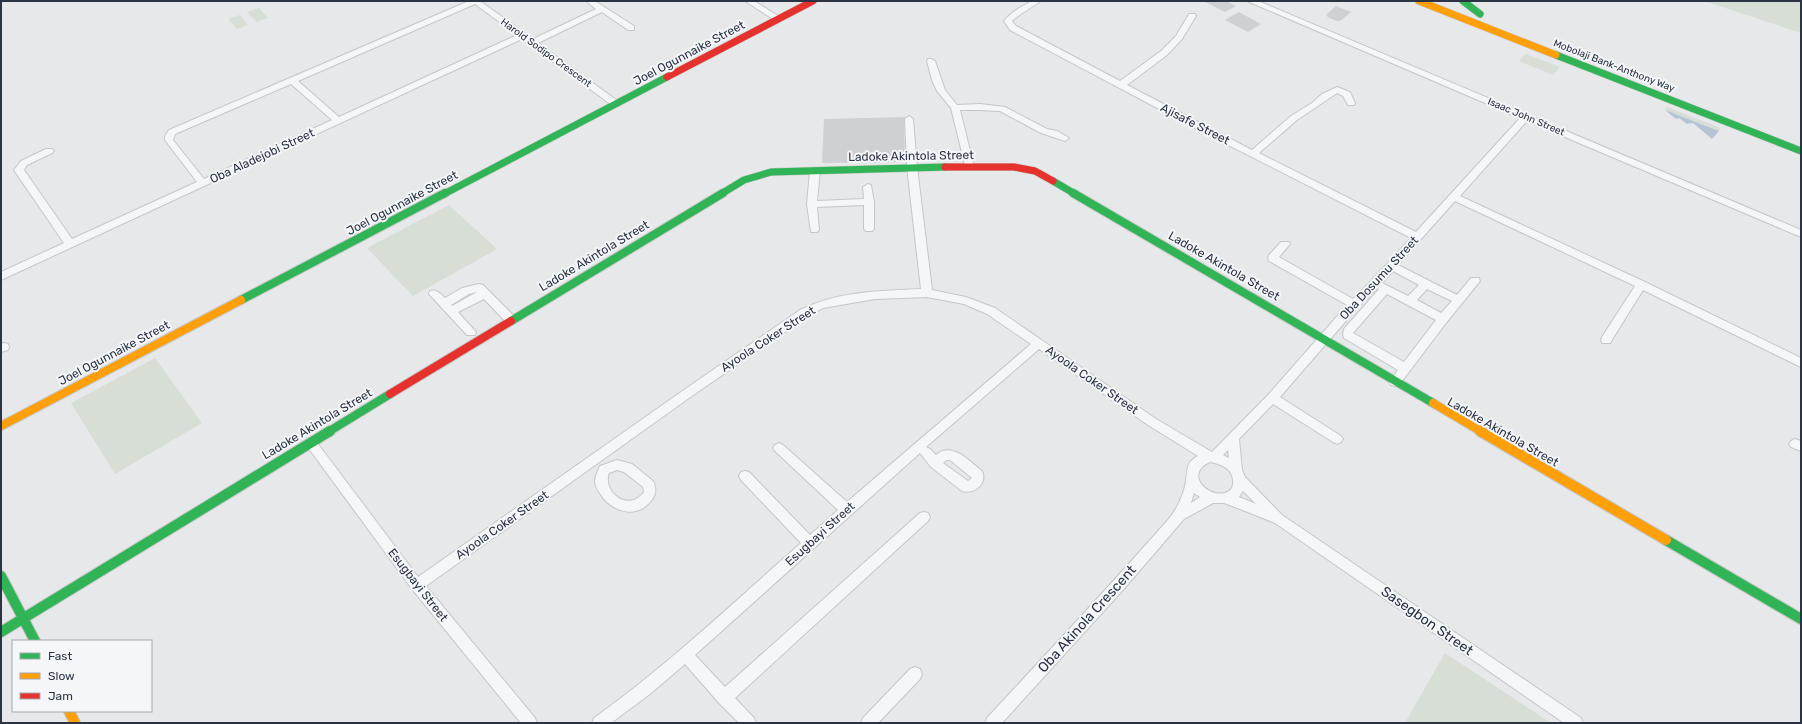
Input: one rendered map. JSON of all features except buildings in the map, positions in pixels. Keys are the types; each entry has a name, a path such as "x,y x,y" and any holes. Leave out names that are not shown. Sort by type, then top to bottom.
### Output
{"street":[{"path":"203,183 169,140 169,136 172,132 476,1"},
{"name":"Harold Sodipo Crescent","path":"476,1 616,104"},
{"path":"590,1 631,28"},
{"path":"749,1 779,19"},
{"name":"Joel Ogunnaike Street","path":"1,426 813,1"},
{"name":"Ajisafe Street","path":"1037,1 1015,14 1008,21 1013,28 1254,154 1418,237"},
{"name":"Isaac John Street","path":"1251,1 1801,234"},
{"name":"Mobolaji Bank-Anthony Way","path":"1419,1 1801,151"},
{"path":"1453,4 1484,16 1463,1"},
{"path":"532,43 602,9"},
{"path":"1121,85 1164,53 1179,37 1192,16"},
{"name":"Oba Aladejobi Street","path":"1,276 522,36"},
{"path":"931,61 936,80 941,91 955,108 969,167"},
{"path":"1615,78 1634,79 1630,73"},
{"path":"292,80 338,121"},
{"path":"1654,84 1649,87 1657,94"},
{"path":"1254,154 1294,118 1325,96 1337,90 1342,91 1347,94 1351,103"},
{"path":"955,108 1002,108 1044,131 1054,133 1065,138"},
{"name":"Oba Dosumu Street","path":"1212,458 1272,398 1354,304 1376,283 1525,118"},
{"path":"909,119 912,168 927,293"},
{"path":"49,152 24,163 19,170 70,244"},
{"name":"Ladoke Akintola Street","path":"1,632 511,320 744,180 771,172 969,167 1014,167 1035,170 1324,339 1394,382 1801,619"},
{"path":"814,230 812,204 816,170"},
{"path":"868,187 869,229"},
{"path":"1454,197 1641,285 1801,363"},
{"path":"812,204 869,202"},
{"path":"1285,244 1273,258 1354,304"},
{"path":"1391,266 1458,300"},
{"path":"1394,382 1474,281"},
{"path":"1410,301 1426,284"},
{"path":"1606,340 1641,285"},
{"path":"1404,368 1348,335 1348,332 1384,287 1442,320"},
{"name":"Ayoola Coker Street","path":"417,585 594,461 685,395 804,313 820,305 834,301 875,295 927,293 966,301 991,311 1152,422 1212,458"},
{"path":"434,294 471,332"},
{"path":"447,308 485,294 511,320"},
{"name":"Esugbayi Street","path":"599,723 620,709 685,654 847,510 1039,343"},
{"path":"1272,398 1337,439"},
{"path":"1180,515 1210,498 1224,498 1231,496 1236,492 1239,487 1233,437"},
{"name":"Esugbayi Street","path":"311,443 417,585 530,723"},
{"path":"779,448 847,510"},
{"path":"926,452 935,463"},
{"path":"1180,515 1192,482 1192,469 1196,463 1212,458 1223,460 1238,475"},
{"path":"594,461 604,470"},
{"name":"Sasegbon Street","path":"1238,475 1279,519"},
{"path":"745,476 810,543"},
{"path":"1192,482 1199,490 1210,498"},
{"name":"Sasegbon Street","path":"1224,498 1244,504 1279,519 1576,723"},
{"name":"Oba Akinola Crescent","path":"992,723 1118,586 1180,515"},
{"path":"724,698 924,517"},
{"path":"1,576 34,640"},
{"path":"685,654 724,698 749,723"},
{"path":"868,723 915,674"},
{"path":"70,712 75,723"}],"shaded area":[{"path":"1704,1 1801,1 1801,33"},
{"path":"259,8 268,18 256,22 247,12"},
{"path":"240,15 248,25 237,29 228,19"},
{"path":"1526,54 1560,67 1553,75 1519,61"},
{"path":"1667,107 1721,128 1719,131 1665,110"},
{"path":"449,205 497,249 413,296 367,248"},
{"path":"155,358 202,423 115,474 71,403"},
{"path":"1445,653 1551,723 1405,723"}],"water":[{"path":"1665,110 1719,131 1712,139 1693,123 1687,124 1679,118 1676,119"}],"traffic: fast":[{"path":"1463,1 1480,14"},
{"path":"1556,55 1801,151"},
{"path":"241,300 667,77"},
{"path":"511,321 744,180 771,172 945,167"},
{"path":"1053,181 1433,403"},
{"path":"1,632 390,394"},
{"path":"1666,540 1801,619"},
{"path":"1,576 34,640"}],"traffic: slow":[{"path":"1419,1 1556,55"},
{"path":"1,426 241,300"},
{"path":"1433,403 1666,540"},
{"path":"70,712 75,723"}],"traffic: jam":[{"path":"667,77 813,1"},
{"path":"945,167 1014,167 1035,171 1053,181"},
{"path":"390,394 511,321"}]}
